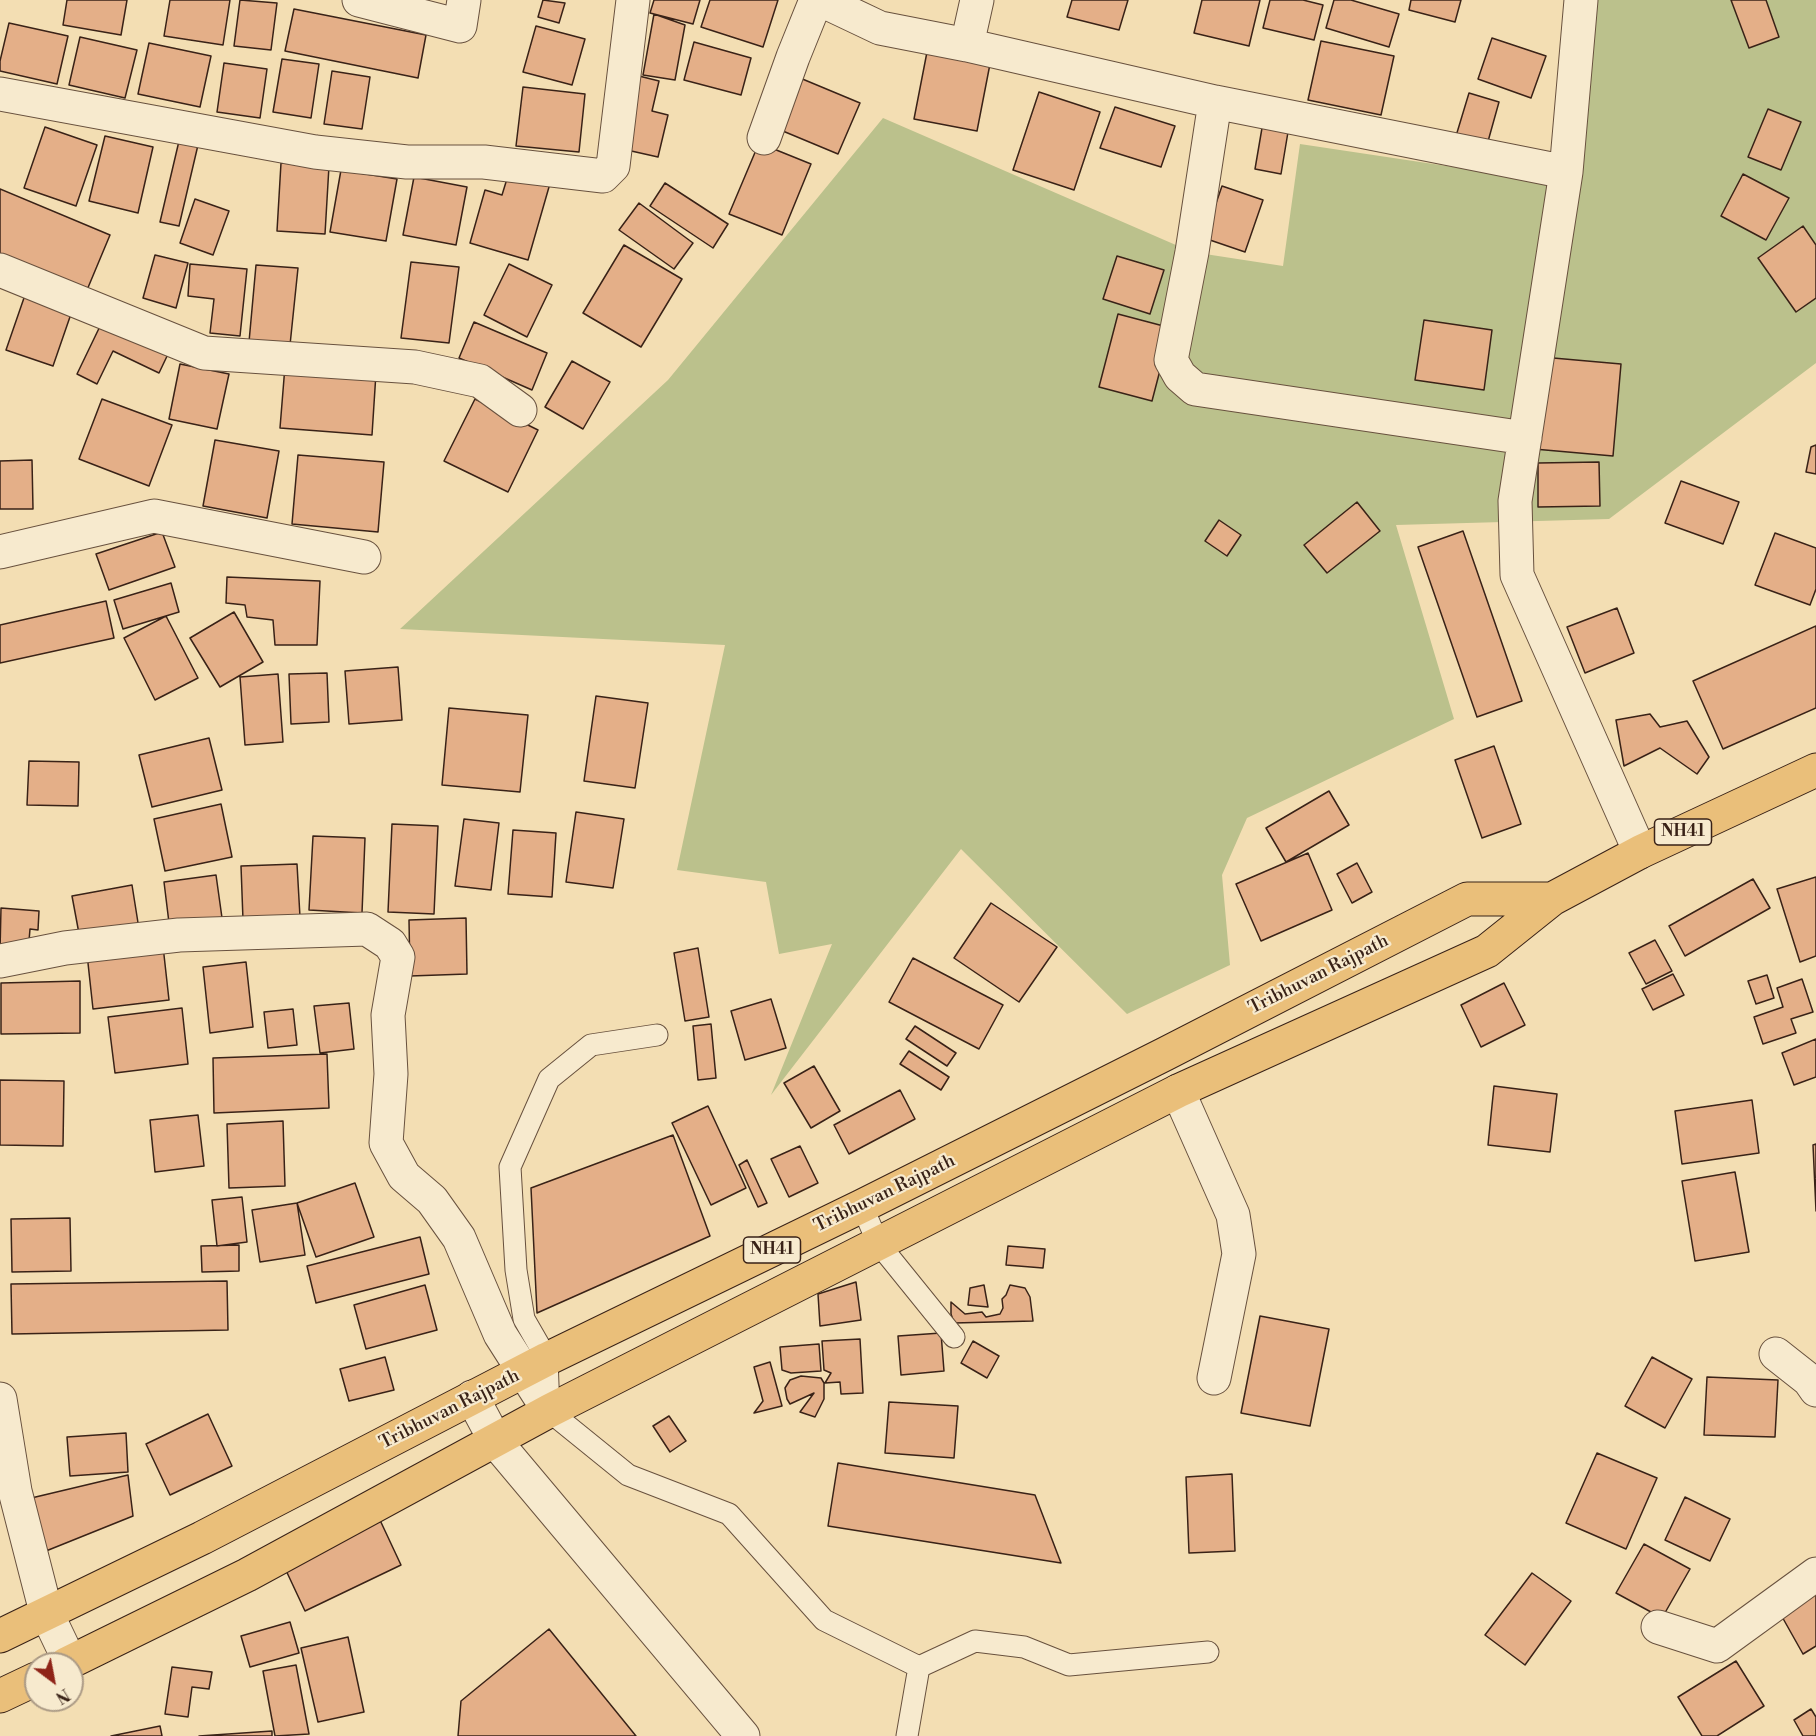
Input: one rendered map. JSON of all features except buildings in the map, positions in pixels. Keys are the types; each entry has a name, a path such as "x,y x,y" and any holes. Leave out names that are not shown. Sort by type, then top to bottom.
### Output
{"highway":[{"name":"Tribhuvan Rajpath","path":"84,1655 247,1575 549,1412 1178,1091 1487,951 1552,899 1641,852 1816,770"},
{"name":"Tribhuvan Rajpath","path":"0,1636 201,1538 472,1397 1176,1049 1467,899 1552,899"},
{"path":"0,1696 24,1685"}],"street":[{"path":"359,0 460,26 464,0"},
{"path":"0,94 315,152 407,162 484,162 603,176 613,166 633,0"},
{"path":"765,138 793,57 816,0"},
{"path":"821,0 880,28 967,45 1215,102 1566,172"},
{"path":"967,45 977,0"},
{"path":"1581,0 1566,172 1515,501 1517,575 1641,852"},
{"path":"1215,102 1192,252 1171,360 1180,376 1195,389 1525,438"},
{"path":"0,270 204,353 415,367 480,381 520,410"},
{"path":"0,552 154,516 364,557"},
{"path":"0,961 65,948 179,935 367,929 390,944 398,957 388,1015 391,1074 386,1143 404,1176 432,1200 459,1238 500,1334 536,1366 549,1412"},
{"path":"1178,1091 1233,1215 1239,1254 1214,1378"},
{"path":"1776,1354 1809,1380 1816,1389"},
{"path":"472,1397 496,1442 743,1736"},
{"path":"0,1399 15,1491 46,1612 63,1652"},
{"path":"1658,1627 1717,1646 1816,1574"}],"lane":[{"path":"536,1366 524,1319 516,1270 510,1167 549,1079 591,1045 657,1035"},
{"path":"862,1206 878,1243 954,1337"},
{"path":"549,1412 628,1475 729,1514 824,1620 919,1667"},
{"path":"919,1667 975,1641 1024,1647 1069,1665 1208,1652"},
{"path":"907,1736 919,1667"}],"green space":[{"path":"1591,0 1816,0 1816,363 1609,519 1396,525 1454,719 1247,818 1222,875 1230,965 1127,1014 961,849 771,1095 832,944 779,954 766,882 677,870 725,645 400,629 668,380 883,118 1192,252 1283,266 1300,144 1580,186"}]}
